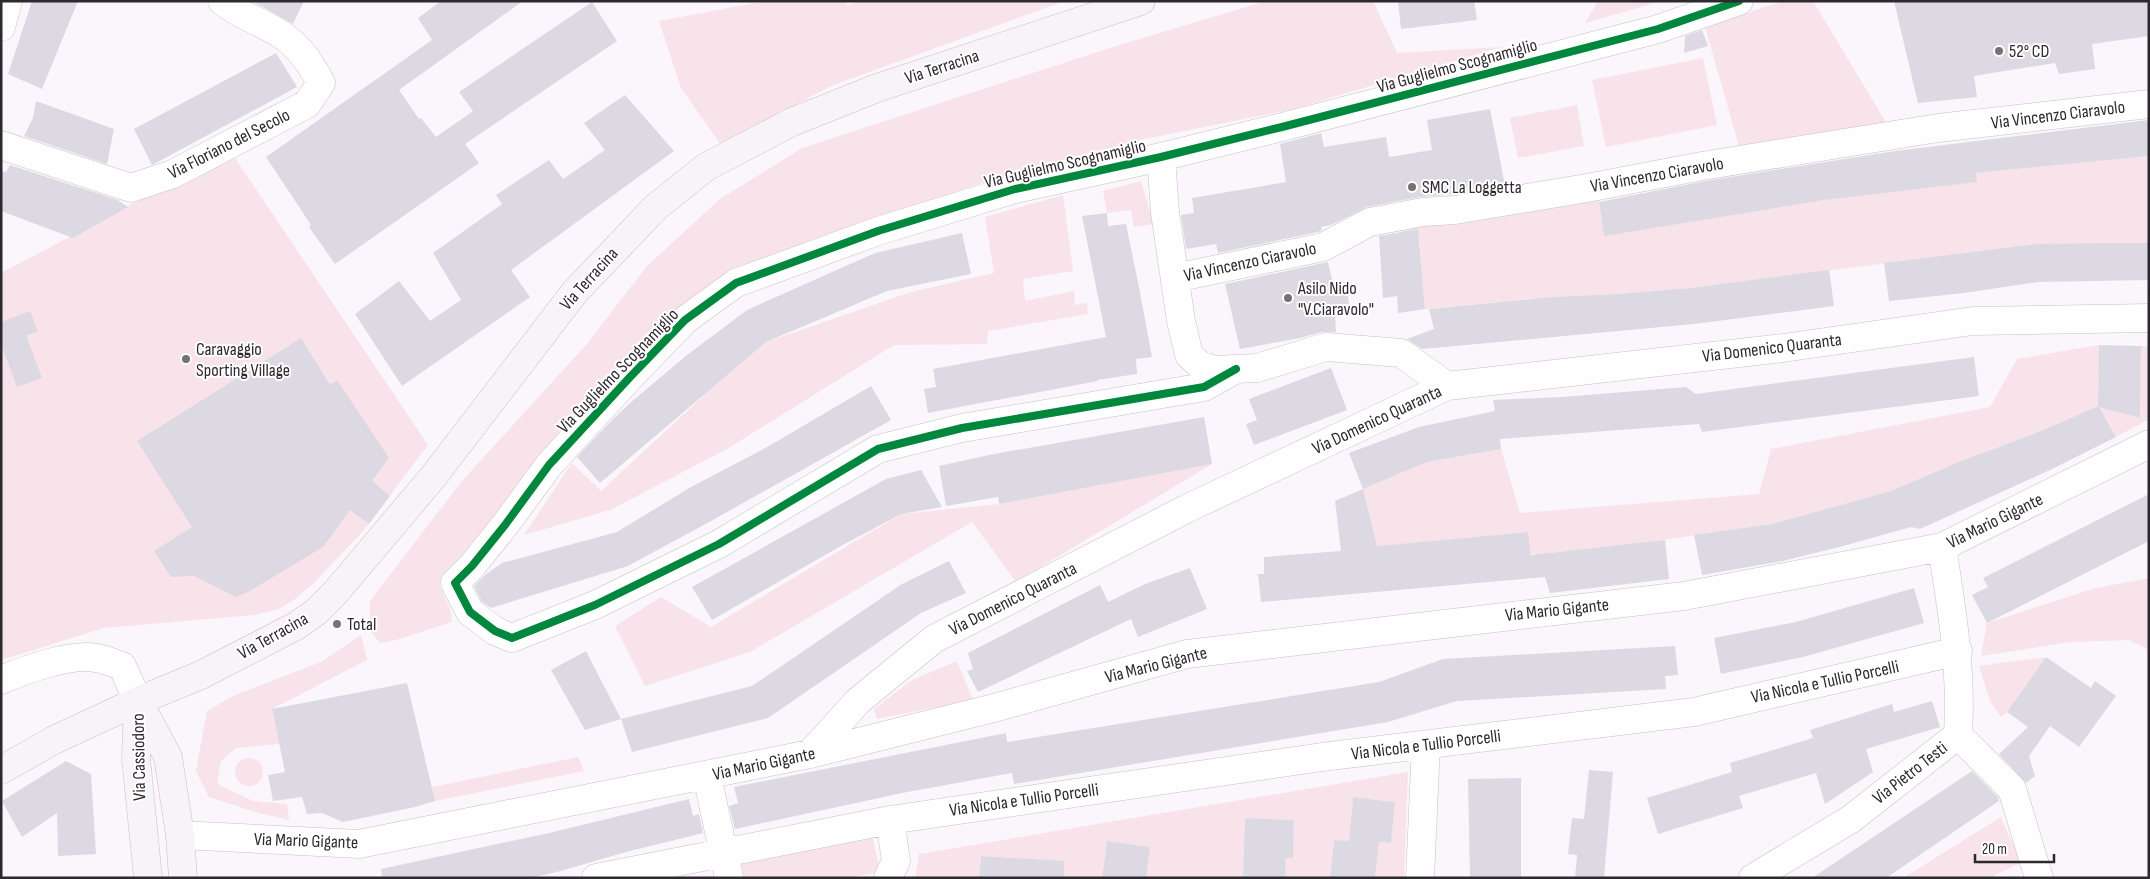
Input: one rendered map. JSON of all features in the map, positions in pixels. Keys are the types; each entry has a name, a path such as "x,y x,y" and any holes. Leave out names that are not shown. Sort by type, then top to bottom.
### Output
{"main road":[{"name":"Via Terracina","path":"1,770 54,740 138,701 201,675 296,626 316,612 335,593 433,477 574,293 656,207 706,167 792,122 877,88 1141,1"},
{"name":"Via Cassiodoro","path":"138,701 168,757 180,835 183,878"},
{"name":"Via Cassiodoro","path":"138,701 136,759 148,878"}],"street":[{"path":"1,27 8,1"},
{"name":"Via Floriano del Secolo","path":"1,145 131,188 173,174 307,104 322,83 309,60 285,37 232,10 222,1"},
{"name":"Via Guglielmo Scognamiglio","path":"1236,369 1204,387 962,428 878,449 719,544 595,606 512,638 495,631 470,612 455,583 477,559 549,466 631,376 685,320 736,283 878,231 1015,189 1161,158 1658,29 1739,1"},
{"name":"Via Vincenzo Ciaravolo","path":"1175,278 1323,247 1370,222 1423,212 1464,209 1702,166 1938,128 2149,104"},
{"path":"1161,158 1165,212 1181,321 1189,355 1200,365 1215,370 1258,368 1326,347 1401,353 1447,386"},
{"name":"Via Domenico Quaranta","path":"810,754 858,701 934,639 1186,509 1447,386 1774,349 1973,321 2149,318"},
{"name":"Via Mario Gigante","path":"180,835 359,844 810,754 994,708 1186,654 1684,596 1942,548 2149,444"},
{"name":"Via Pietro Testi","path":"1753,878 1851,819 1958,735 1960,699 1958,651 1942,548"},
{"name":"Via Nicola e Tullio Porcelli","path":"596,878 726,865 890,820 1207,773 1694,712 1958,651"},
{"path":"1,680 33,667 75,658 94,657 122,666 138,701"},
{"path":"1958,735 2012,789 2039,878"},
{"path":"1420,878 1426,745"},
{"path":"707,776 726,865"},
{"path":"888,878 896,861 890,820"}],"shaded area":[{"path":"765,1 845,1 847,5 861,1 1065,1 831,86 721,145 681,88 659,21"},
{"path":"1266,1 1373,1 1397,53 1502,47 1293,109 1140,140 1012,173 762,258 665,322 520,484 439,584 450,609 452,622 396,640 380,643 370,631 370,601 461,482 586,345 647,266 720,199 802,148 1116,46"},
{"path":"1598,1 1662,1 1585,23"},
{"path":"1783,1 1813,1 1887,124 1740,150 1705,27"},
{"path":"1703,58 1717,125 1606,147 1592,80"},
{"path":"1577,105 1584,146 1518,158 1510,118"},
{"name":"Caravaggio Sporting Village","path":"231,152 428,445 364,530 314,583 295,599 279,609 254,615 104,628 1,660 1,273"},
{"path":"2149,156 2149,243 2037,244 1690,288 1550,297 1425,309 1419,237 1402,240 1401,226 1598,197 1604,235 1976,173"},
{"path":"1141,181 1154,224 1134,227 1131,210 1107,213 1103,191"},
{"path":"1063,195 1073,271 1023,279 1025,301 1074,291 1075,305 1087,303 1088,314 988,331 987,344 894,345 727,449 610,510 524,535 572,463 601,491 713,387 766,342 911,292 994,273 985,217"},
{"path":"2099,345 2098,406 2034,434 1961,461 1891,491 1772,524 1636,544 1539,554 1531,553 1528,532 1377,546 1363,489 1427,462 1501,449 1520,513 1759,494 1771,449 1990,407 2017,359"},
{"path":"2141,346 2149,346 2149,419 2116,437 2098,406 2140,418"},
{"path":"1212,464 1016,582 972,522 750,652 645,686 615,626 661,597 711,627 901,514 999,504"},
{"path":"2149,578 2149,650 2129,640 2070,642 1981,656 1987,623 2096,588"},
{"path":"361,635 367,660 272,709 279,744 236,748 221,761 217,784 253,801 287,804 289,820 255,812 209,797 196,771 207,711 235,695 321,662"},
{"path":"2046,657 2007,712 2001,717 1990,701 1979,666"},
{"path":"957,661 973,700 877,719 874,709 912,680"},
{"path":"578,757 584,771 435,801 432,787"},
{"path":"249,758 259,762 263,772 259,782 249,786 239,782 235,772 239,762"},
{"path":"1408,772 1404,878 1375,878 1379,842 1391,843 1395,802 1353,797 1349,841 1334,840 1330,878 1285,878 1286,858 1293,858 1294,820 1245,818 1243,878 1146,878 1150,847 1107,841 1102,878 1029,878 1030,859 981,856 979,878 915,878 919,854"},
{"path":"2001,817 2021,863 1989,878 1903,878"},
{"path":"873,838 880,872 848,878 744,878 741,863"}],"building":[{"path":"32,1 78,1 42,89 8,74"},
{"path":"252,1 304,1 293,24"},
{"path":"441,1 523,1 399,90 419,119 421,118 436,137 473,111 459,92 592,2 617,41 465,144 479,163 335,264 309,227 311,225 266,157 432,40 418,18"},
{"path":"1398,1 1474,1 1477,20 1401,29"},
{"name":"52° CD","path":"1894,1 2149,1 2149,36 2092,44 2095,69 2059,74 2055,63 1974,76 1977,97 1918,103"},
{"path":"1702,30 1708,46 1684,53 1685,36"},
{"path":"276,53 297,87 152,165 134,129"},
{"path":"625,95 674,151 511,270 530,297 402,386 355,314 399,281 430,321 461,300 433,253 502,204 496,195 549,160 563,179 605,150 584,123"},
{"path":"36,101 114,129 107,164 24,136 33,118"},
{"name":"SMC La Loggetta","path":"1490,109 1505,185 1446,195 1420,197 1367,207 1331,225 1321,227 1322,230 1318,232 1218,253 1216,244 1186,249 1181,215 1194,213 1192,198 1286,182 1280,144 1321,133 1324,147 1386,137 1389,157 1432,150 1427,120"},
{"path":"2149,120 2149,156 1976,173 1977,182 1824,200 1604,236 1599,202 1705,181 1895,151"},
{"path":"10,165 118,200 128,207 73,238 1,211 1,171 6,172"},
{"path":"1107,213 1108,226 1126,224 1139,287 1152,357 1136,359 1137,374 928,413 924,389 936,387 933,369 1106,337 1082,216"},
{"path":"1418,229 1425,309 1398,313 1397,296 1383,298 1379,236"},
{"path":"962,233 971,274 887,291 766,342 600,483 577,457 630,403 687,355 747,310 875,253"},
{"path":"2149,243 2149,280 2038,282 1964,293 1889,301 1884,263 2037,244"},
{"name":"Asilo Nido \"V.Ciaravolo\"","path":"1328,262 1333,284 1345,282 1351,313 1335,316 1336,332 1322,332 1240,349 1225,284"},
{"path":"1829,270 1834,306 1694,324 1422,349 1407,339 1434,329 1429,309 1551,297 1690,288"},
{"path":"30,311 38,332 26,335 42,378 17,387 1,344 1,322"},
{"path":"301,338 330,385 337,380 389,458 372,481 390,496 369,524 350,510 323,547 248,592 236,597 194,576 171,577 154,551 192,527 137,441"},
{"path":"2099,345 2141,346 2140,418 2099,407 2116,437 2050,470 1920,529 1911,527 1783,561 1702,575 1694,535 1772,524 1891,491 1961,461 2034,434 2098,406"},
{"path":"1974,357 1979,396 1702,432 1699,424 1500,439 1501,449 1427,462 1363,489 1349,453 1419,427 1495,411 1493,400 1562,397 1686,387 1696,394"},
{"path":"1331,368 1347,410 1254,445 1246,424 1257,420 1249,399"},
{"path":"871,386 891,420 711,521 628,566 491,608 482,602 474,586 485,575 502,563 617,532 691,487 769,446"},
{"path":"1204,417 1212,464 999,504 998,497 946,506 939,466 989,455"},
{"path":"921,470 942,507 901,514 839,547 712,620 692,587 886,479"},
{"path":"1363,489 1377,546 1528,532 1531,555 1665,540 1669,579 1550,593 1545,577 1261,602 1258,574 1264,574 1264,557 1341,551 1335,501"},
{"path":"2149,494 2149,541 1987,623 1972,595 1988,587 1983,578"},
{"path":"949,561 966,593 921,613 768,718 632,752 621,719 752,686 902,584"},
{"path":"1190,568 1207,609 1138,637 1131,619 978,692 967,671 973,669 968,653 1100,585 1108,602 1145,584"},
{"path":"1914,588 1924,623 1803,657 1721,674 1714,638 1796,622"},
{"path":"1675,646 1678,675 1665,676 1666,689 1457,701 1388,722 1014,784 1012,773 902,793 735,829 729,806 738,803 734,787 1006,733 1007,742 1379,682 1443,659"},
{"path":"586,651 621,719 585,730 551,670"},
{"path":"2046,657 2091,688 2095,681 2116,696 2079,747 2050,726 2029,756 2035,776 2026,783 1999,754 2028,727 2007,712"},
{"path":"407,683 435,801 343,822 322,813 307,814 302,797 273,801 268,775 285,772 272,709"},
{"path":"1932,701 1940,727 1866,749 1873,772 1825,804 1816,773 1739,796 1743,808 1658,834 1647,798 1732,772 1730,763 1813,738 1810,730 1892,704 1894,712"},
{"path":"66,761 91,774 96,854 58,856 57,813 22,837 2,801"},
{"path":"1589,770 1613,772 1604,878 1575,878 1577,855 1568,854 1572,818 1584,819"},
{"path":"1972,771 1998,797 1999,801 1886,878 1812,878"},
{"path":"1521,778 1521,878 1470,878 1468,779"},
{"path":"1353,797 1395,802 1391,843 1379,842 1375,878 1330,878 1334,840 1349,841"},
{"path":"689,799 693,816 699,814 703,833 626,852 557,872 529,878 382,878 381,869 549,833"},
{"path":"1245,818 1294,820 1293,858 1286,858 1285,878 1243,878"},
{"path":"1107,841 1150,847 1146,878 1102,878"},
{"path":"981,856 1064,861 1064,878 979,878"}],"cycle path":[{"path":"1236,369 1204,387 962,428 878,449 719,544 595,605 512,638 495,631 470,612 455,583 472,566 505,525 549,465 631,376 685,320 736,283 878,231 1015,189 1161,157 1282,127 1658,29 1739,1"}],"place":[{"name":"52° CD","path":"1999,51"},
{"name":"SMC La Loggetta","path":"1412,187"},
{"name":"Asilo Nido \"V.Ciaravolo\"","path":"1288,298"},
{"name":"Caravaggio Sporting Village","path":"186,359"},
{"name":"Total","path":"337,624"}]}
